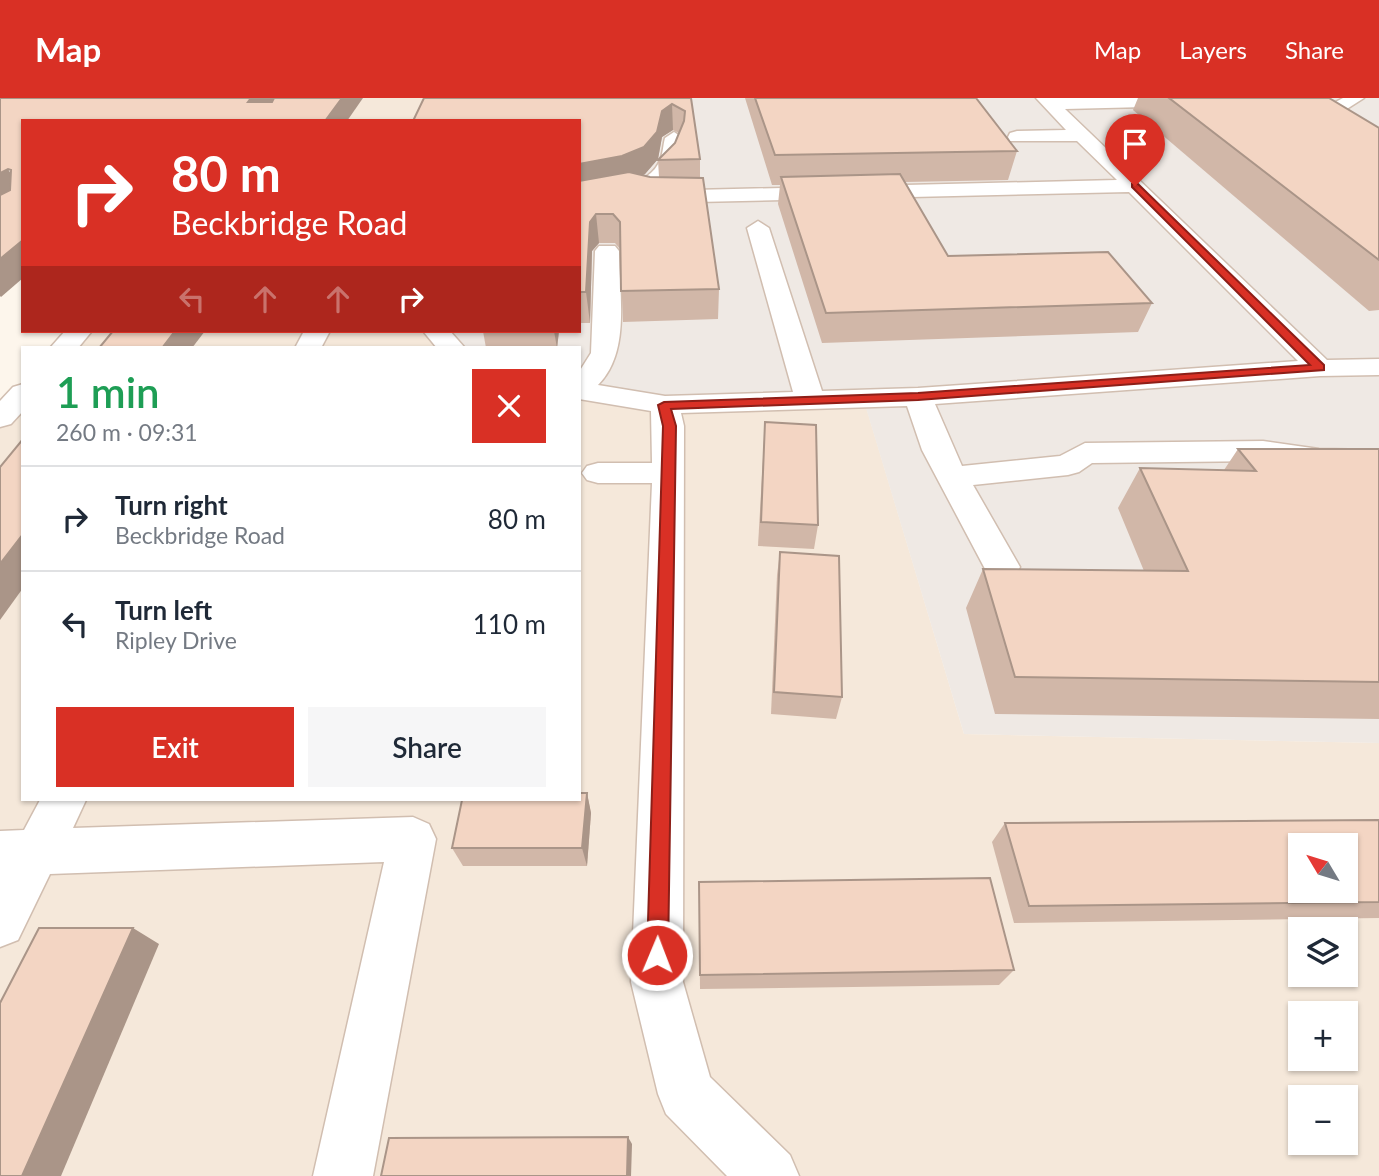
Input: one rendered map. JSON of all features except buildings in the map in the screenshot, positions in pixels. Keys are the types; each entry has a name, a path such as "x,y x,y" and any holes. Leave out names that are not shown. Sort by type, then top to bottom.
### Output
{"street":[{"path":"1348,122 1319,113 1356,98"},
{"path":"1047,101 1209,100"},
{"path":"1047,101 1320,368"},
{"path":"1017,137 1082,135"},
{"path":"581,201 611,197 657,176 669,163 674,138"},
{"path":"630,190 651,197 672,198 1135,186"},
{"path":"758,228 810,400"},
{"path":"581,387 598,369 604,353 607,251"},
{"path":"438,333 450,346"},
{"path":"581,389 664,405 918,397 1320,368 1379,367"},
{"path":"918,397 938,450 1002,567"},
{"path":"664,405 669,426 657,982 686,1094 769,1176"},
{"path":"953,477 1068,465 1085,453 1263,451 1319,459 1379,460"},
{"path":"598,473 666,473"},
{"path":"0,922 18,853 63,801"},
{"path":"18,853 413,839 342,1176"}],"shaded area":[{"path":"286,98 430,98 420,119 269,119"},
{"path":"430,98 1379,98 1379,743 964,734 863,398 665,405 581,390 581,346 449,346 438,333 581,333 581,119 420,119"},
{"path":"77,333 438,333 450,346 65,346"},
{"path":"581,390 863,397 964,734 1379,743 1379,1176 0,1176 0,418 21,395 21,801 581,801"}],"route":[{"path":"657,955 669,426 664,405 918,397 1320,368 1135,186"}]}
